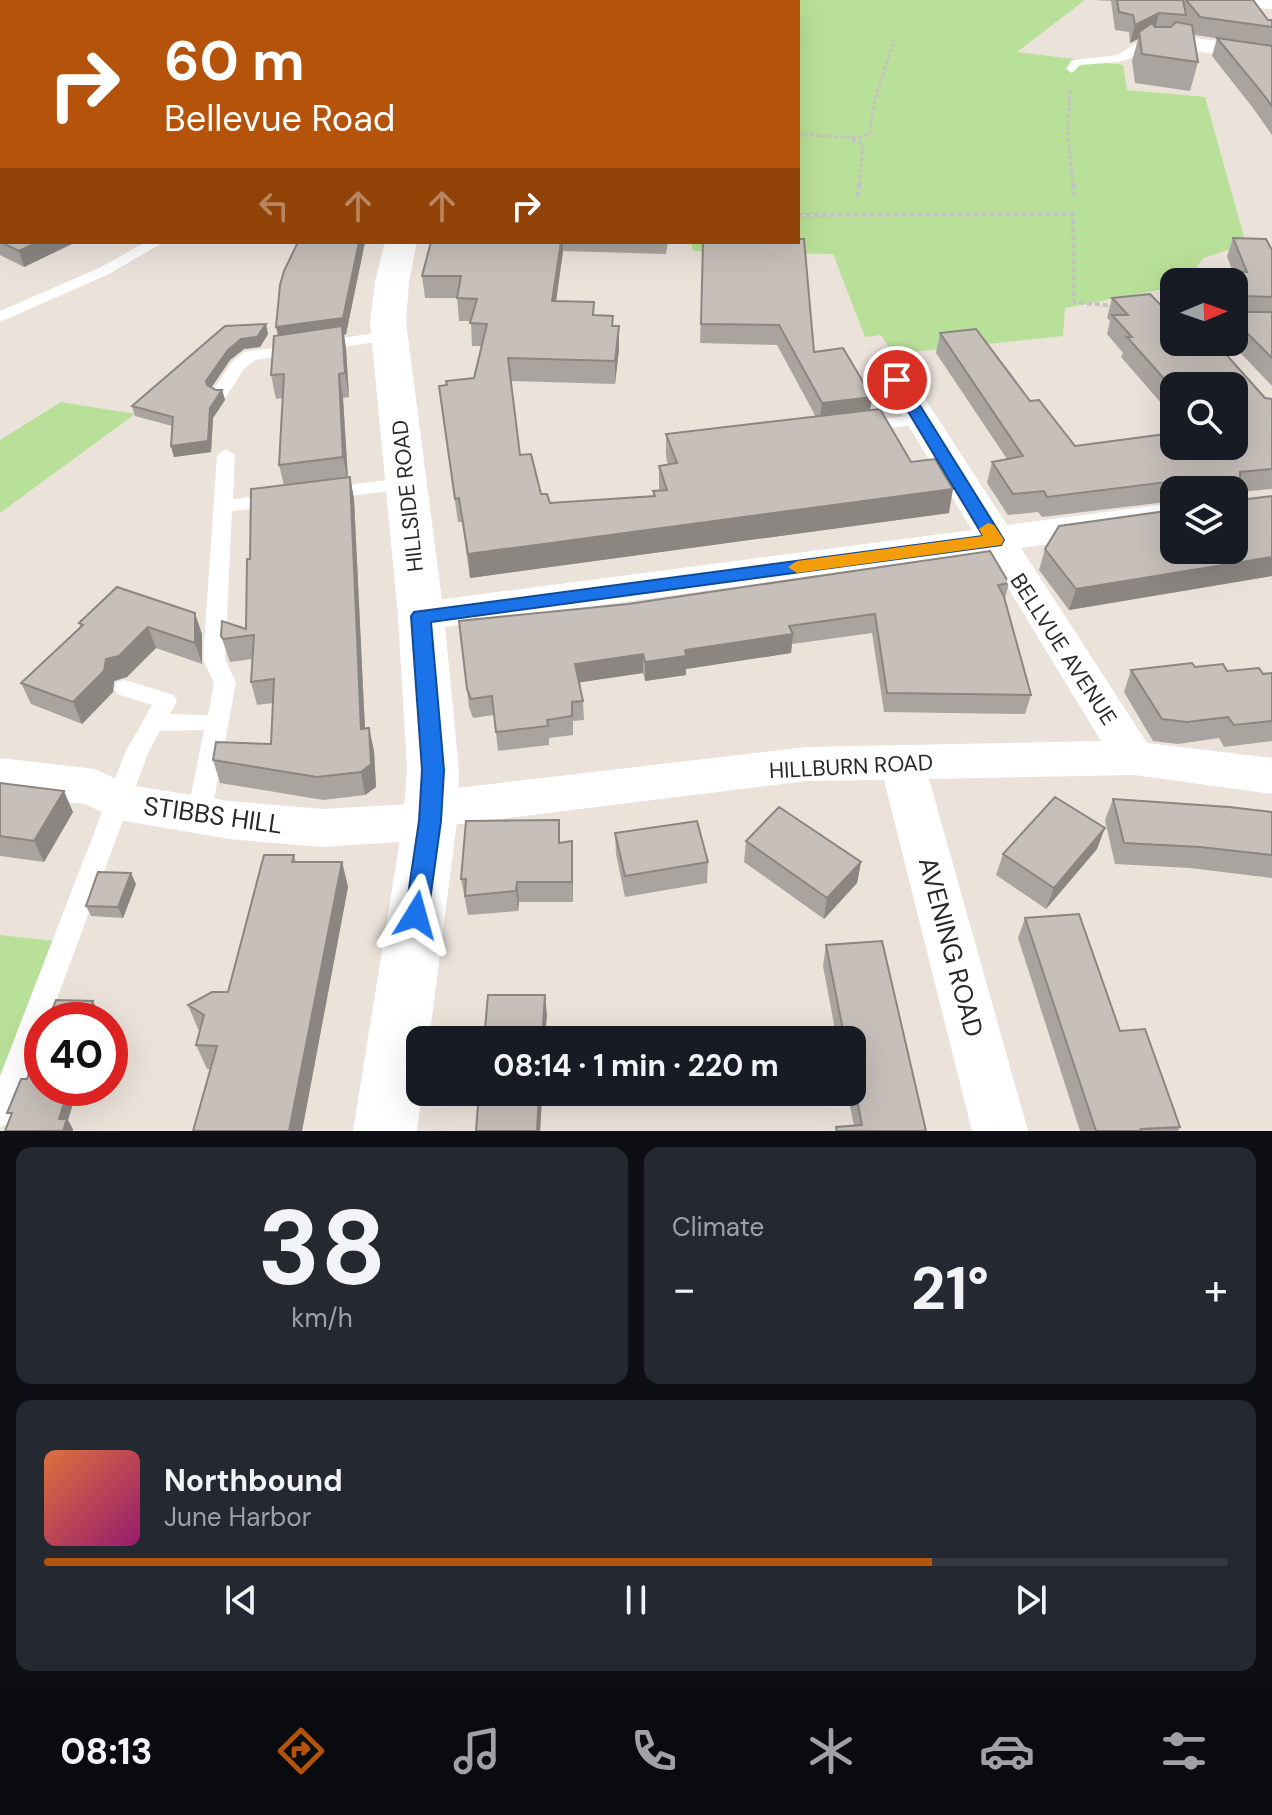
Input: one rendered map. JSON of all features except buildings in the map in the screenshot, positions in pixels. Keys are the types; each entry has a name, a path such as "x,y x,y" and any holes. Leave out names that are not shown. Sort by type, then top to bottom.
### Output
{"main road":[{"path":"1258,2 1272,30"}],"street":[{"path":"1156,45 1156,39 1272,55"},
{"name":"HILLSIDE ROAD","path":"385,1131 431,815 433,770 421,616 390,336 392,282 401,244"},
{"name":"BELLVUE AVENUE","path":"885,361 1134,758"},
{"path":"421,616 1160,517"},
{"name":"HILLBURN ROAD","path":"431,815 806,764 1134,758 1272,776"},
{"name":"AVENING ROAD","path":"902,763 1000,1131"},
{"name":"STIBBS HILL","path":"0,776 95,787 119,802 199,815 323,828 431,815"}],"lane":[{"path":"1072,69 1076,62 1123,58 1134,54 1140,45 1156,45"},
{"path":"0,317 104,271 153,244"},
{"path":"220,393 238,366 250,356 390,336"},
{"path":"837,430 920,419"},
{"path":"199,815 225,683 214,659 226,455"},
{"path":"223,506 406,484"},
{"path":"0,1113 137,753 166,701 125,688"},
{"path":"153,723 204,722"}],"path":[{"path":"800,134 843,137 869,134 875,99 894,40"},
{"path":"1072,69 1068,134 1074,195"},
{"path":"843,137 863,145 858,197"},
{"path":"800,215 1073,214 1074,302 1117,306"}],"green space":[{"path":"800,0 1085,0 1017,52 1123,65 1127,90 1205,97 1246,244 1203,258 1196,268 1160,268 1160,290 1065,308 1063,336 893,354 881,335 865,337 833,254 693,251 691,244 800,244 800,216 828,216 800,215"},
{"path":"61,402 135,414 0,513 0,440"},
{"path":"0,935 55,941 31,1002 24,1002 24,1021 0,1083"}],"slow traffic":[{"path":"797,567 995,540 988,529"}],"route":[{"path":"416,915 430,821 433,770 421,616 995,540 897,380"}]}
